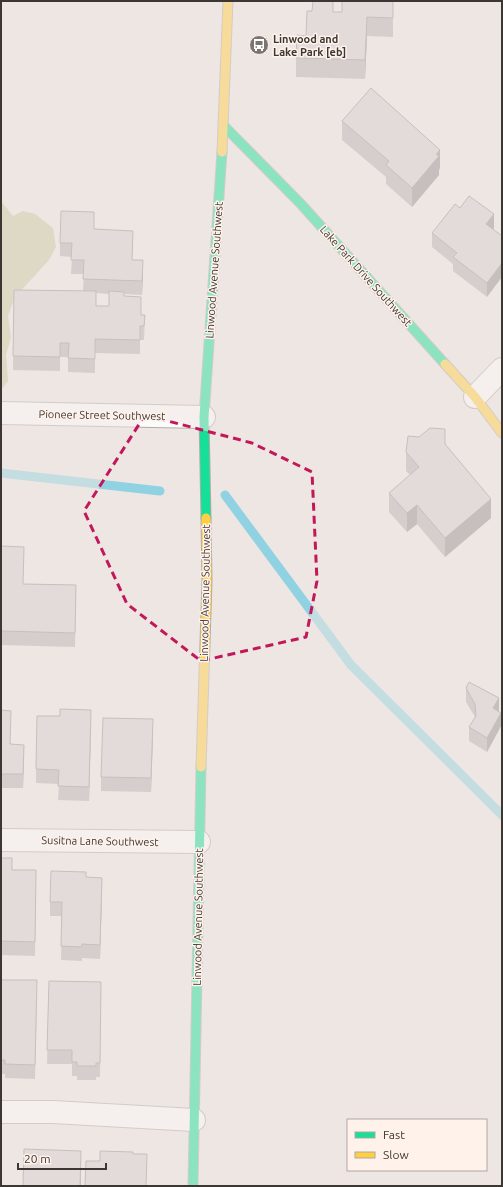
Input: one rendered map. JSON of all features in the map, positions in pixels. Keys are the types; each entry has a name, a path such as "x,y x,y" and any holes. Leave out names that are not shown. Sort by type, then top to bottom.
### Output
{"street":[{"name":"Linwood Avenue Southwest","path":"193,1186 199,842 206,581 204,417 224,126 228,1"},
{"name":"Lake Park Drive Southwest","path":"224,126 300,203 475,397 502,433"},
{"path":"475,397 502,369"},
{"name":"Pioneer Street Southwest","path":"1,413 204,417"},
{"name":"Susitna Lane Southwest","path":"1,840 199,842"},
{"path":"1,1112 53,1112 194,1120"}],"highlighted area":[{"path":"145,415 252,443 312,472 317,581 306,637 201,661 127,604 84,511"}],"green space":[{"path":"1,201 13,216 23,211 35,214 53,228 56,247 49,260 15,297 8,316 11,337 6,355 8,381 1,390"}],"building":[{"path":"313,1 333,1 333,12 342,12 342,1 393,1 393,18 367,17 365,60 296,58 297,35 306,36 307,11 312,11"},
{"path":"371,88 440,150 436,154 439,156 412,188 386,165 389,161 342,121"},
{"path":"469,196 494,214 486,224 502,236 502,263 487,283 453,257 457,253 432,233 455,204 460,208"},
{"path":"61,211 94,212 94,229 133,231 132,260 143,260 142,281 83,279 84,260 71,260 72,243 60,243"},
{"path":"14,290 96,291 96,306 109,306 109,291 124,292 124,296 141,297 141,315 145,315 144,326 140,326 140,340 95,339 95,359 68,358 69,343 60,343 60,357 13,356"},
{"path":"430,428 445,429 445,444 491,499 445,538 417,505 407,513 389,493 419,467 406,452 408,436 419,437"},
{"path":"1,546 24,547 23,584 76,585 75,633 1,631"},
{"path":"469,682 499,698 493,708 501,713 487,738 469,727 476,716 475,704 466,688"},
{"path":"60,709 91,710 89,787 58,786 59,770 36,769 37,716 60,716"},
{"path":"1,710 11,711 10,744 24,745 23,774 1,774"},
{"path":"103,718 153,719 151,778 101,777"},
{"path":"1,858 12,858 12,870 36,870 35,942 1,941"},
{"path":"51,871 86,872 86,877 102,878 100,945 82,944 82,947 61,946 62,902 50,902"},
{"path":"1,980 37,980 35,1065 5,1064 5,1060 1,1060"},
{"path":"49,981 101,982 100,1063 96,1063 96,1066 77,1066 77,1062 72,1062 72,1050 47,1050"},
{"path":"24,1149 81,1151 80,1186 23,1186"},
{"path":"100,1151 147,1154 146,1186 85,1186 86,1161 100,1161"}],"waterway":[{"path":"1,473 160,491"},
{"path":"225,495 351,665 502,815"}],"traffic: fast":[{"path":"224,126 300,203 445,364"},
{"path":"206,518 204,417 222,152"},
{"path":"193,1186 201,767"}],"traffic: slow":[{"path":"222,152 228,1"},
{"path":"445,364 475,397 502,433"},
{"path":"201,767 207,581 206,518"}],"place":[{"name":"Linwood and Lake Park [eb]","path":"259,45"}]}
